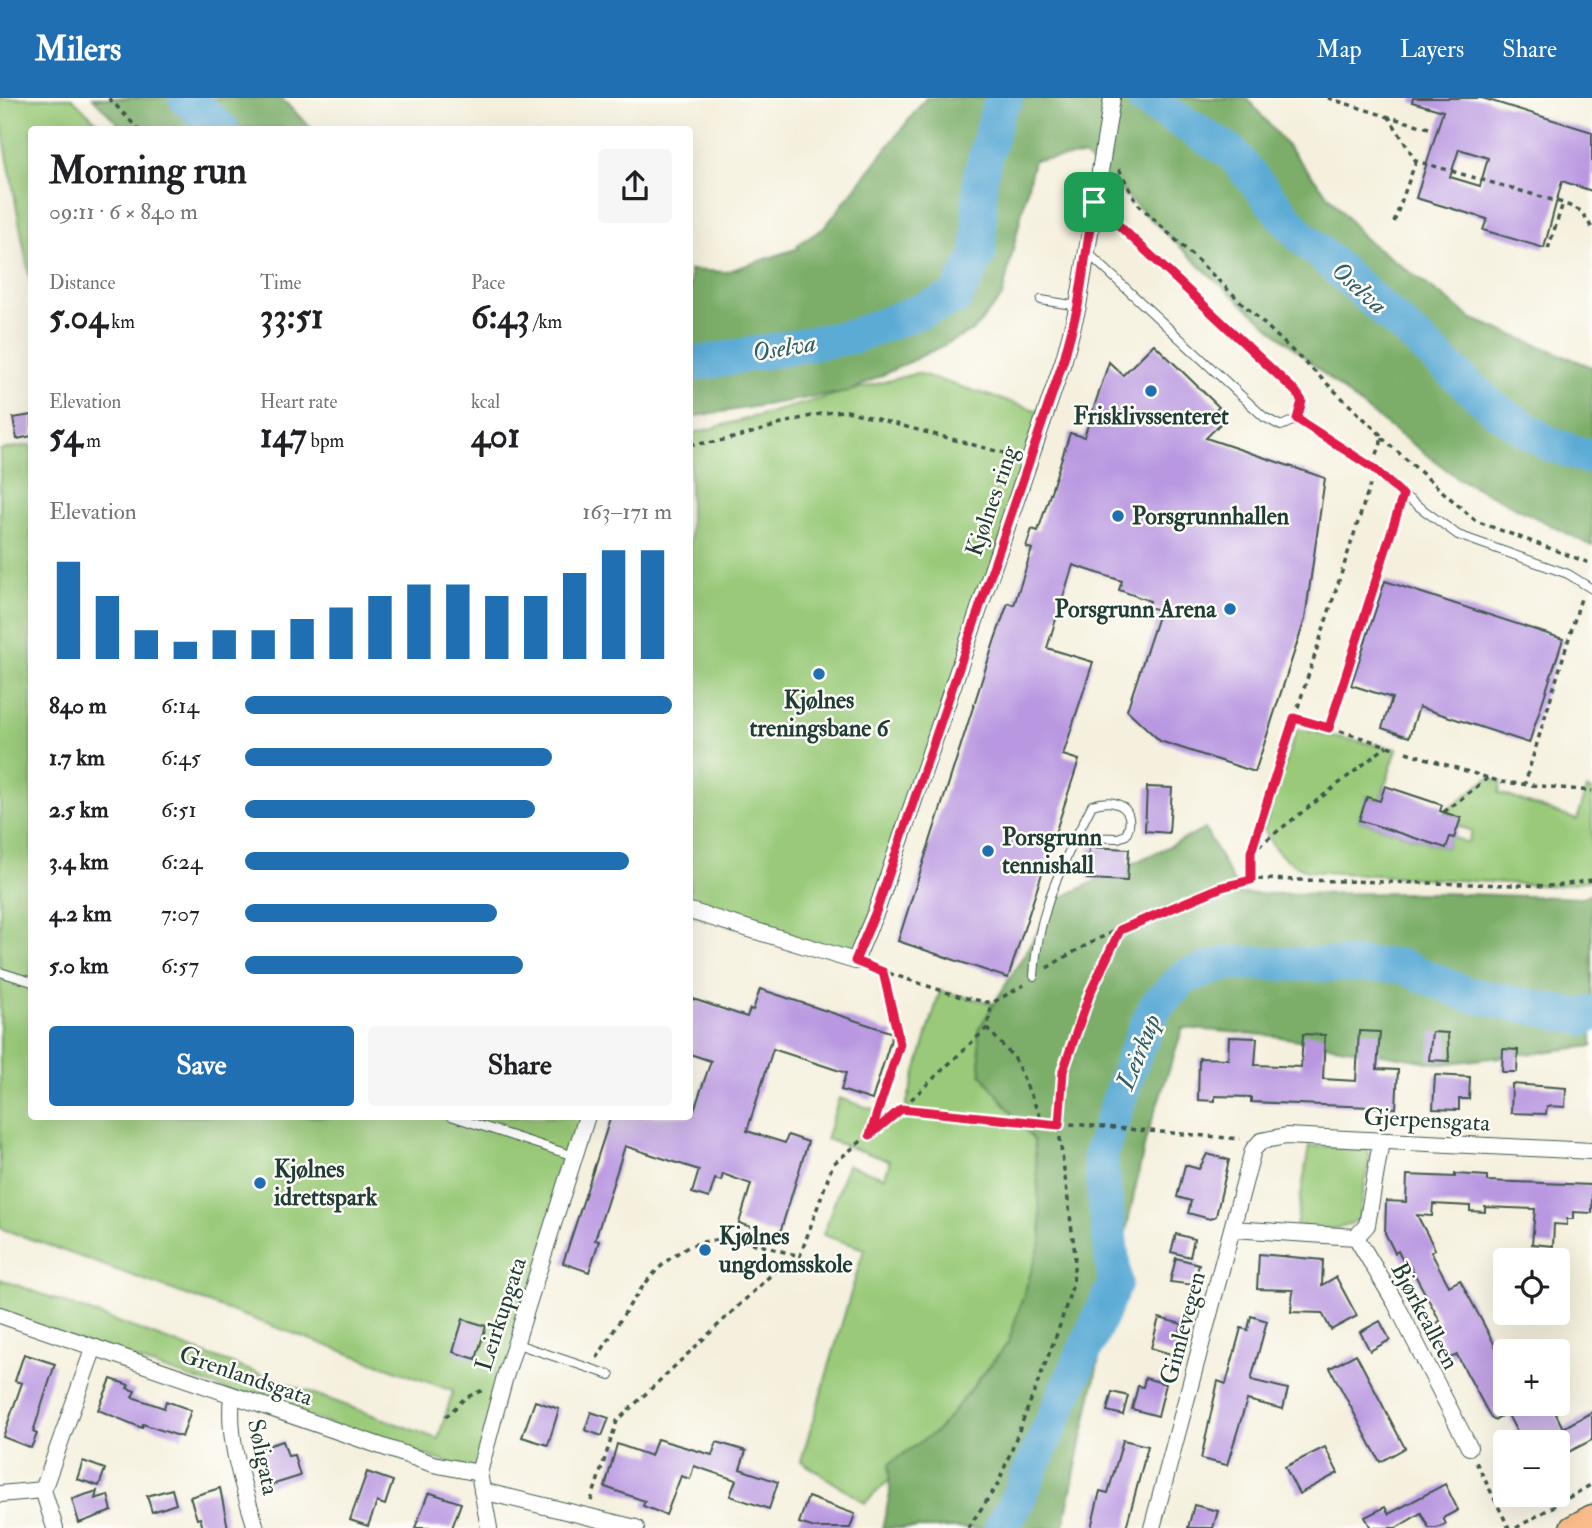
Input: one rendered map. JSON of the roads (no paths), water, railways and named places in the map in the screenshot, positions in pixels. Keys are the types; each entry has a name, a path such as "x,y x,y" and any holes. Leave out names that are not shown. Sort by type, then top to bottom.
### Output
{"main road":[{"path":"1572,1528 1592,1517"}],"street":[{"name":"Kjølnes ring","path":"693,912 855,961 877,909 1030,461 1078,306 1111,98"},
{"name":"Leirkupgata","path":"489,1528 479,1473 504,1380 586,1120"},
{"name":"Gjerpensgata","path":"1261,1141 1286,1136 1592,1151"},
{"name":"Gimlevegen","path":"1152,1528 1253,1150 1261,1141"},
{"path":"1232,1229 1356,1237 1367,1225 1381,1141"},
{"name":"Bjørkealleen","path":"1356,1237 1395,1302 1469,1447"},
{"name":"Grenlandsgata","path":"0,1315 433,1464 479,1473"},
{"path":"55,1528 43,1490 94,1347"},
{"name":"Søligata","path":"232,1396 229,1420 239,1469 256,1528"},
{"path":"0,1494 43,1490"},
{"path":"482,1490 574,1515 636,1528"}],"lane":[{"path":"1094,202 1296,392 1302,401 1297,419"},
{"path":"1086,252 1264,417 1281,426 1297,419"},
{"path":"1041,300 1078,306"},
{"path":"1297,419 1373,468 1403,495 1458,536 1568,574 1589,586"},
{"path":"1329,728 1403,495"},
{"path":"1034,976 1035,952 1046,903 1055,878 1092,805 1113,802 1124,805 1129,813 1130,825 1126,835 1118,838 1076,837"},
{"path":"0,972 28,981"},
{"path":"463,1120 574,1156"},
{"path":"517,1344 610,1376"}],"waterway":[{"name":"Oselva","path":"186,98 218,126"},
{"name":"Oselva","path":"693,364 854,336 955,298 979,253 980,177 998,110 1006,98"},
{"name":"Oselva","path":"1143,98 1231,152 1300,235 1492,407 1549,444 1592,458"},
{"name":"Leirkup","path":"1001,1528 1013,1509 1115,1283 1100,1156 1133,1058 1155,1007 1186,976 1230,963 1401,966 1467,994 1585,1018 1592,1013"}],"place":[{"name":"Frisklivssenteret","path":"1151,391"},
{"name":"Porsgrunnhallen","path":"1118,516"},
{"name":"Porsgrunn Arena","path":"1230,609"},
{"name":"Kjølnes treningsbane 6","path":"819,674"},
{"name":"Porsgrunn tennishall","path":"988,851"},
{"name":"Kjølnes idrettspark","path":"260,1183"},
{"name":"Kjølnes ungdomsskole","path":"705,1250"}]}
